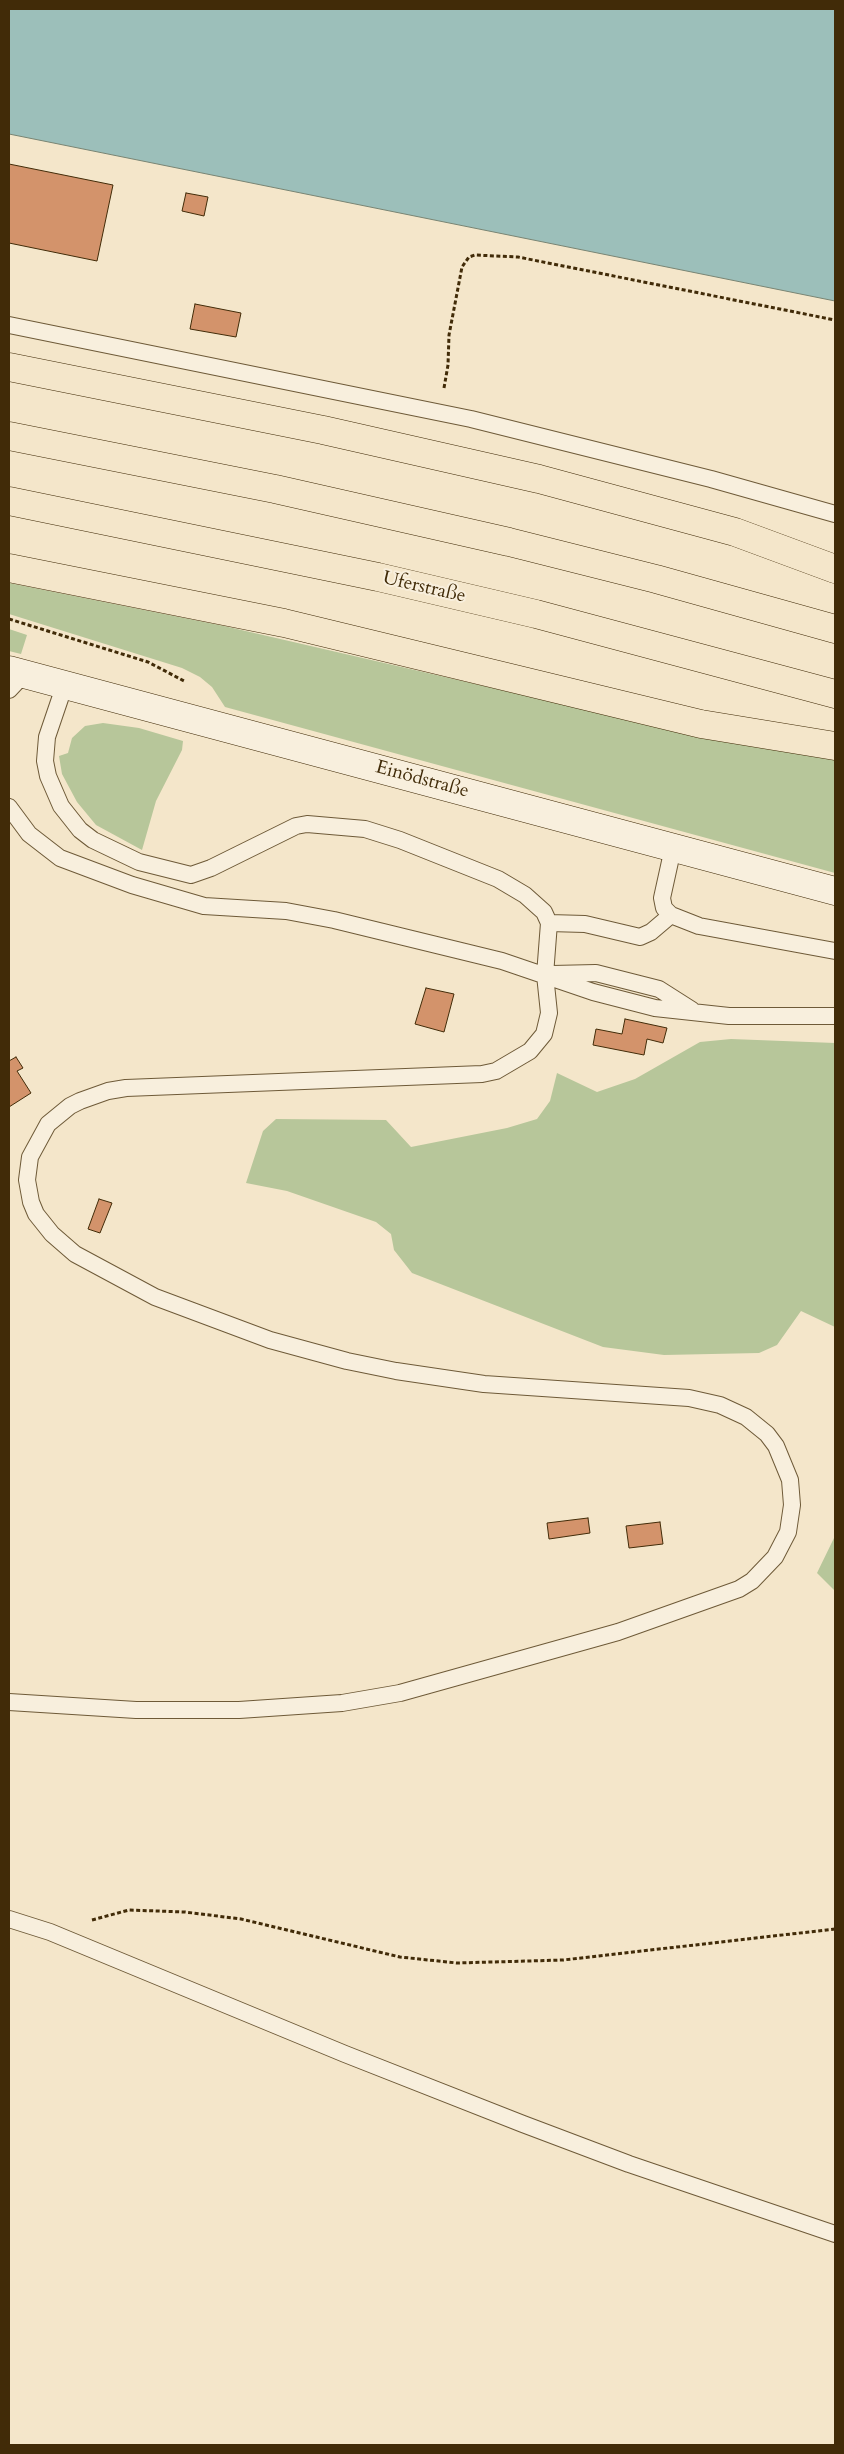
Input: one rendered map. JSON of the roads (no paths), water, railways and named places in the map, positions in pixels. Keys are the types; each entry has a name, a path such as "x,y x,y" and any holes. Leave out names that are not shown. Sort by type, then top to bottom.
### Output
{"highway":[{"path":"9,367 323,430 539,479 735,532 835,569"},
{"path":"9,436 275,489 509,542 656,579 835,629"},
{"name":"Uferstraße","path":"9,500 378,577 565,622 835,694"},
{"path":"9,568 284,623 701,724 835,746"}],"street":[{"name":"Einödstraße","path":"14,677 65,684 835,891"}],"lane":[{"path":"9,325 439,413 637,460 835,514"},
{"path":"9,1702 127,1709 238,1710 342,1703 400,1694 618,1632 724,1596 752,1581 775,1557 788,1532 791,1519 792,1493 790,1480 779,1452 767,1434 746,1416 732,1409 689,1398 530,1389 441,1379 347,1361 270,1340 155,1297 93,1265 69,1250 52,1234 36,1214 31,1202 27,1169 35,1146 48,1124 70,1106 80,1101 108,1091 126,1088 482,1074 496,1071 530,1051 544,1034 549,1013 545,975 549,923 544,912 510,886 400,840 365,829 317,824 296,826 191,876 138,862 107,849 80,830 68,816 48,776 45,755 47,737 65,684"},
{"path":"9,807 29,834 60,858 132,885 204,906 286,911 334,920 502,961 593,992 655,1008 729,1016 835,1016"},
{"path":"673,848 662,898 664,908 671,915 698,926 835,951"},
{"path":"549,923 585,924 640,937 651,932 671,915"},
{"path":"9,1919 50,1932 345,2054 523,2124 629,2164 835,2234"}],"water":[{"path":"9,9 835,9 835,301 9,134"}]}
